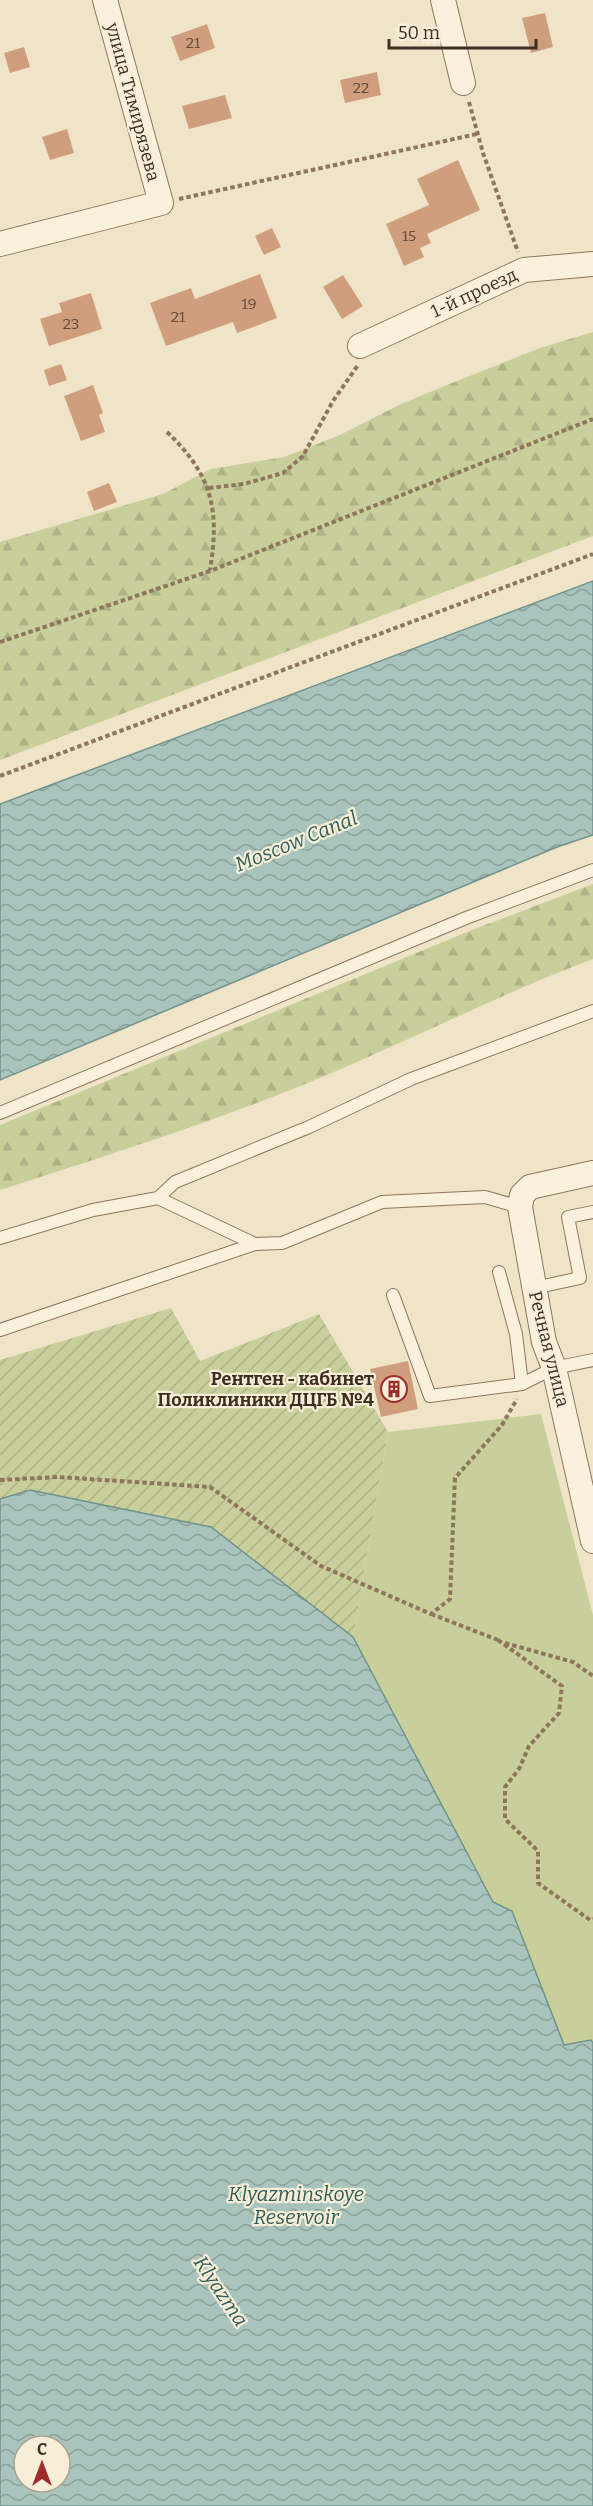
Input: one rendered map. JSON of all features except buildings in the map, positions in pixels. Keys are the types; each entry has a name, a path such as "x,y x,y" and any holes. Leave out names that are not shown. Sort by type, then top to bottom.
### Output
{"street":[{"name":"улица Тимирязева","path":"105,0 161,203"},
{"path":"443,0 463,83"},
{"path":"0,244 161,203"},
{"name":"1-й проезд","path":"360,346 524,270 593,264"},
{"path":"520,1207 522,1195 530,1187 593,1173"},
{"name":"Речная улица","path":"520,1207 544,1342 554,1368 593,1541"}],"lane":[{"path":"0,1113 466,918 593,870"},
{"path":"0,1238 93,1210 158,1198 175,1182 309,1127 411,1079 593,1011"},
{"path":"0,1330 255,1244 282,1243 382,1202 485,1197 520,1207"},
{"path":"158,1198 255,1244"},
{"path":"534,1288 580,1278 568,1217 593,1212"},
{"path":"499,1272 516,1334 522,1384"},
{"path":"393,1295 430,1396 522,1384 554,1368 593,1360"}],"path":[{"path":"463,83 483,153 524,270"},
{"path":"161,203 477,134"},
{"path":"209,488 244,484 283,473 303,456 333,402 358,367 360,346"},
{"path":"0,642 210,571 593,419"},
{"path":"167,432 196,466 209,488 214,527 210,571"},
{"path":"0,776 593,554"},
{"path":"431,1614 450,1599 455,1478 502,1425 515,1406 522,1384"},
{"path":"0,1480 58,1477 210,1487 321,1566 431,1614 515,1647 573,1662 593,1676"},
{"path":"498,1640 562,1686 559,1713 529,1746 519,1769 506,1786 506,1819 538,1851 538,1883 590,1920 593,1919"}],"green space":[{"path":"593,332 593,536 0,760 0,542 163,494 211,469 284,457 340,435 401,404 452,383 540,348"},
{"path":"593,884 593,959 252,1105 0,1190 0,1125 472,930"},
{"path":"171,1308 200,1361 319,1314 388,1432 353,1637 211,1527 30,1490 0,1499 0,1360"},
{"path":"541,1414 593,1615 593,2043 591,2040 564,2045 512,1911 493,1902 353,1637 388,1432"}],"water":[{"name":"Moscow Canal","path":"593,581 593,835 557,847 0,1080 0,804"},
{"name":"Klyazminskoye Reservoir","path":"30,1490 211,1527 353,1637 493,1902 512,1911 564,2045 591,2040 593,2043 593,2506 0,2506 0,1499"}],"place":[{"name":"Рентген - кабинет Поликлиники ДЦГБ №4","path":"394,1389"}],"water label":[{"name":"Klyazma","path":"221,2291"}]}
